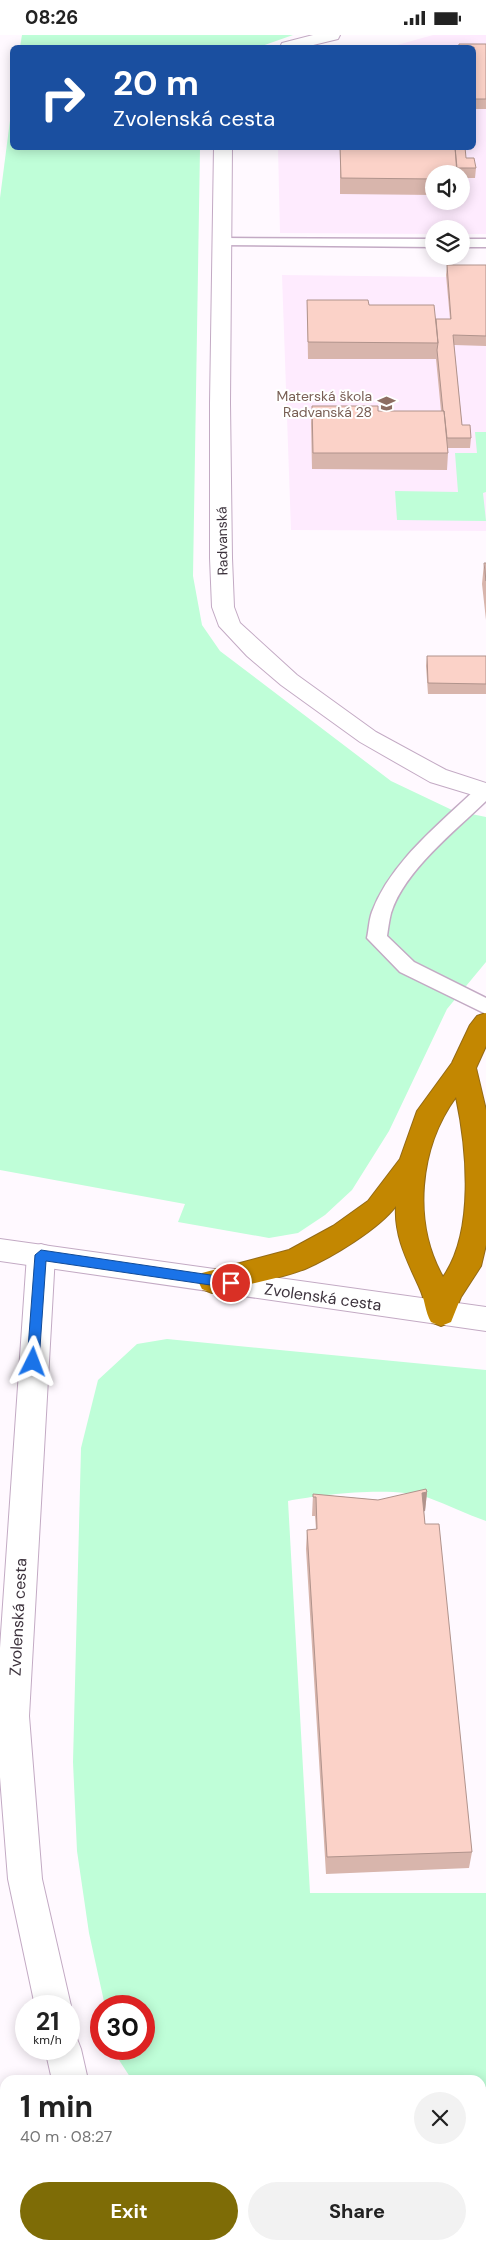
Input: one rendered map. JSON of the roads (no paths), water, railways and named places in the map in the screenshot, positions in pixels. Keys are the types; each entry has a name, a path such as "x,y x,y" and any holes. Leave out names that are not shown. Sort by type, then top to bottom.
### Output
{"highway":[{"path":"212,1281 296,1260 343,1234 378,1209 412,1163 431,1111 463,1068 486,1023"},
{"path":"440,1314 448,1293 467,1266 483,1181 474,1117 463,1068"},
{"path":"412,1163 409,1221 422,1266 435,1289 440,1314"}],"street":[{"path":"295,45 332,35"},
{"name":"Radvanská","path":"223,150 220,403 222,558 223,607 230,626 255,651 289,680 368,737 438,776 486,791"},
{"name":"Zvolenská cesta","path":"0,1251 41,1255 440,1314 486,1319"},
{"name":"Zvolenská cesta","path":"41,1255 12,1716 25,1879 51,1995"},
{"path":"65,2060 69,2075"}],"lane":[{"path":"223,242 425,243"},
{"path":"470,243 486,243"},
{"path":"486,791 420,857 395,887 382,911 377,938 407,967 486,1007"}],"place":[{"name":"Materská škola Radvanská 28","path":"386,404"}]}
